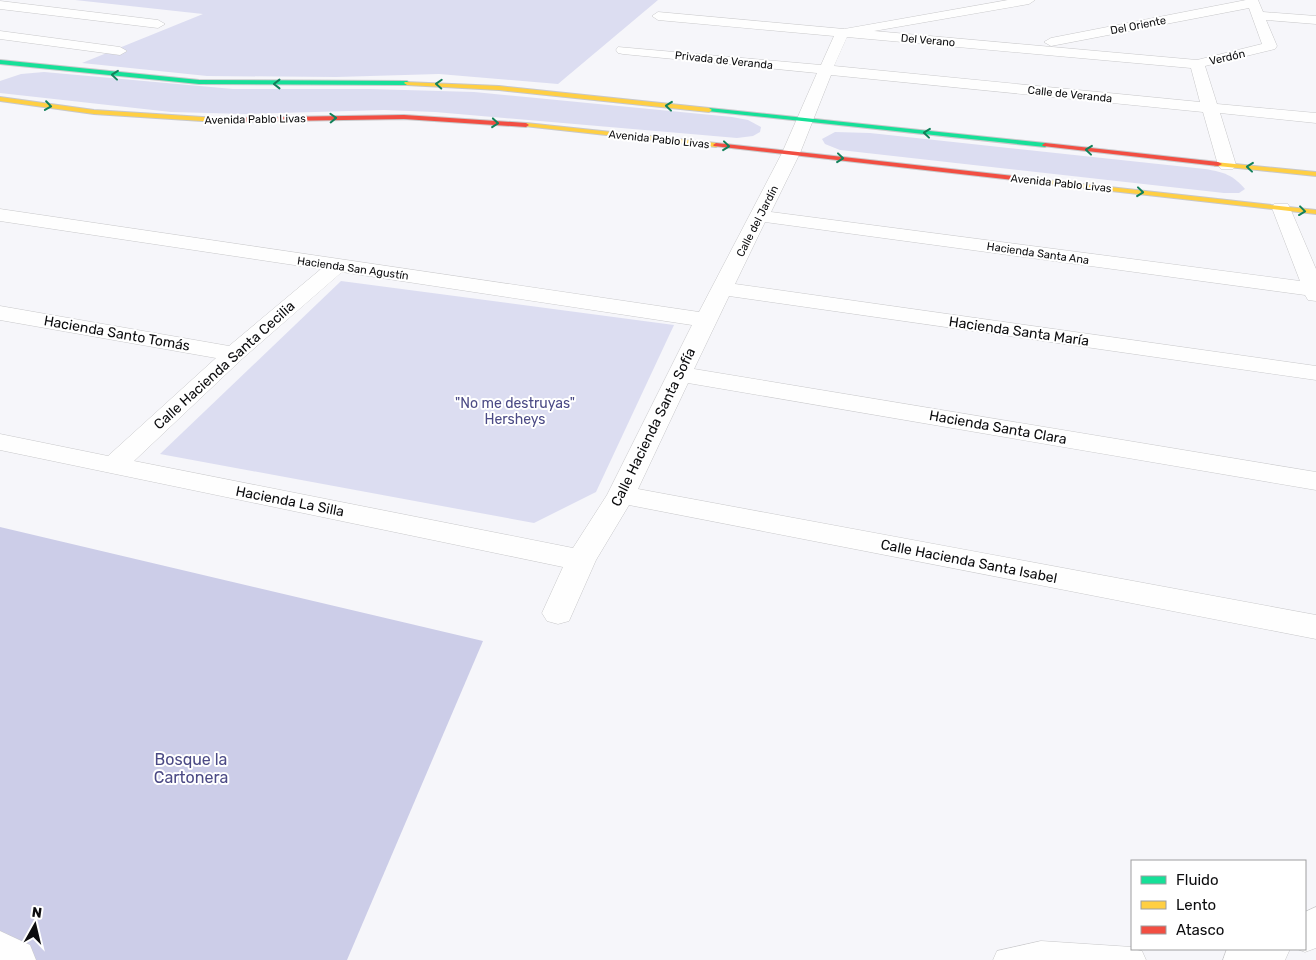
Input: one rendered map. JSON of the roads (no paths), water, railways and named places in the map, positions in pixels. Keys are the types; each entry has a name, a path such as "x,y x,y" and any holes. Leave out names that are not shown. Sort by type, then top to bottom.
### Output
{"main road":[{"path":"0,62 199,82 464,85 1316,174"},
{"path":"8,74 51,68"},
{"name":"Avenida Pablo Livas","path":"0,99 94,112 184,119 252,121 386,117 468,120 791,153 1316,212"}],"street":[{"path":"842,32 1029,0"},
{"name":"Verdón","path":"1227,165 1197,64 1270,46 1253,1"},
{"name":"Del Oriente","path":"1023,48 1253,1"},
{"path":"0,5 158,24"},
{"path":"712,21 726,7"},
{"name":"Del Verano","path":"658,16 1197,64"},
{"path":"1260,16 1316,20"},
{"name":"Calle del Jardín","path":"706,320 791,153 842,32"},
{"path":"0,36 120,50"},
{"name":"Privada de Veranda","path":"623,50 825,70"},
{"name":"Calle de Veranda","path":"825,70 1316,118"},
{"path":"1281,208 1315,291"},
{"name":"Hacienda San Agustín","path":"0,215 706,320"},
{"name":"Hacienda Santa Ana","path":"760,216 1315,291"},
{"name":"Calle Hacienda Santa Cecilia","path":"113,466 234,354 337,266"},
{"name":"Hacienda Santa María","path":"723,289 1316,373"},
{"name":"Hacienda Santo Tomás","path":"0,313 234,354"},
{"name":"Calle Hacienda Santa Sofía","path":"558,613 581,560 621,495 706,320"},
{"name":"Hacienda Santa Clara","path":"680,374 1316,481"},
{"name":"Hacienda La Silla","path":"0,442 581,560"},
{"name":"Calle Hacienda Santa Isabel","path":"621,495 1316,627"},
{"path":"1244,960 1267,950"},
{"path":"0,952 15,960"}],"lane":[{"path":"1006,960 1041,954 1132,960"}],"park label":[{"name":"\"No me destruyas\" Hersheys","path":"515,412"},
{"name":"Bosque la Cartonera","path":"191,768"}]}
